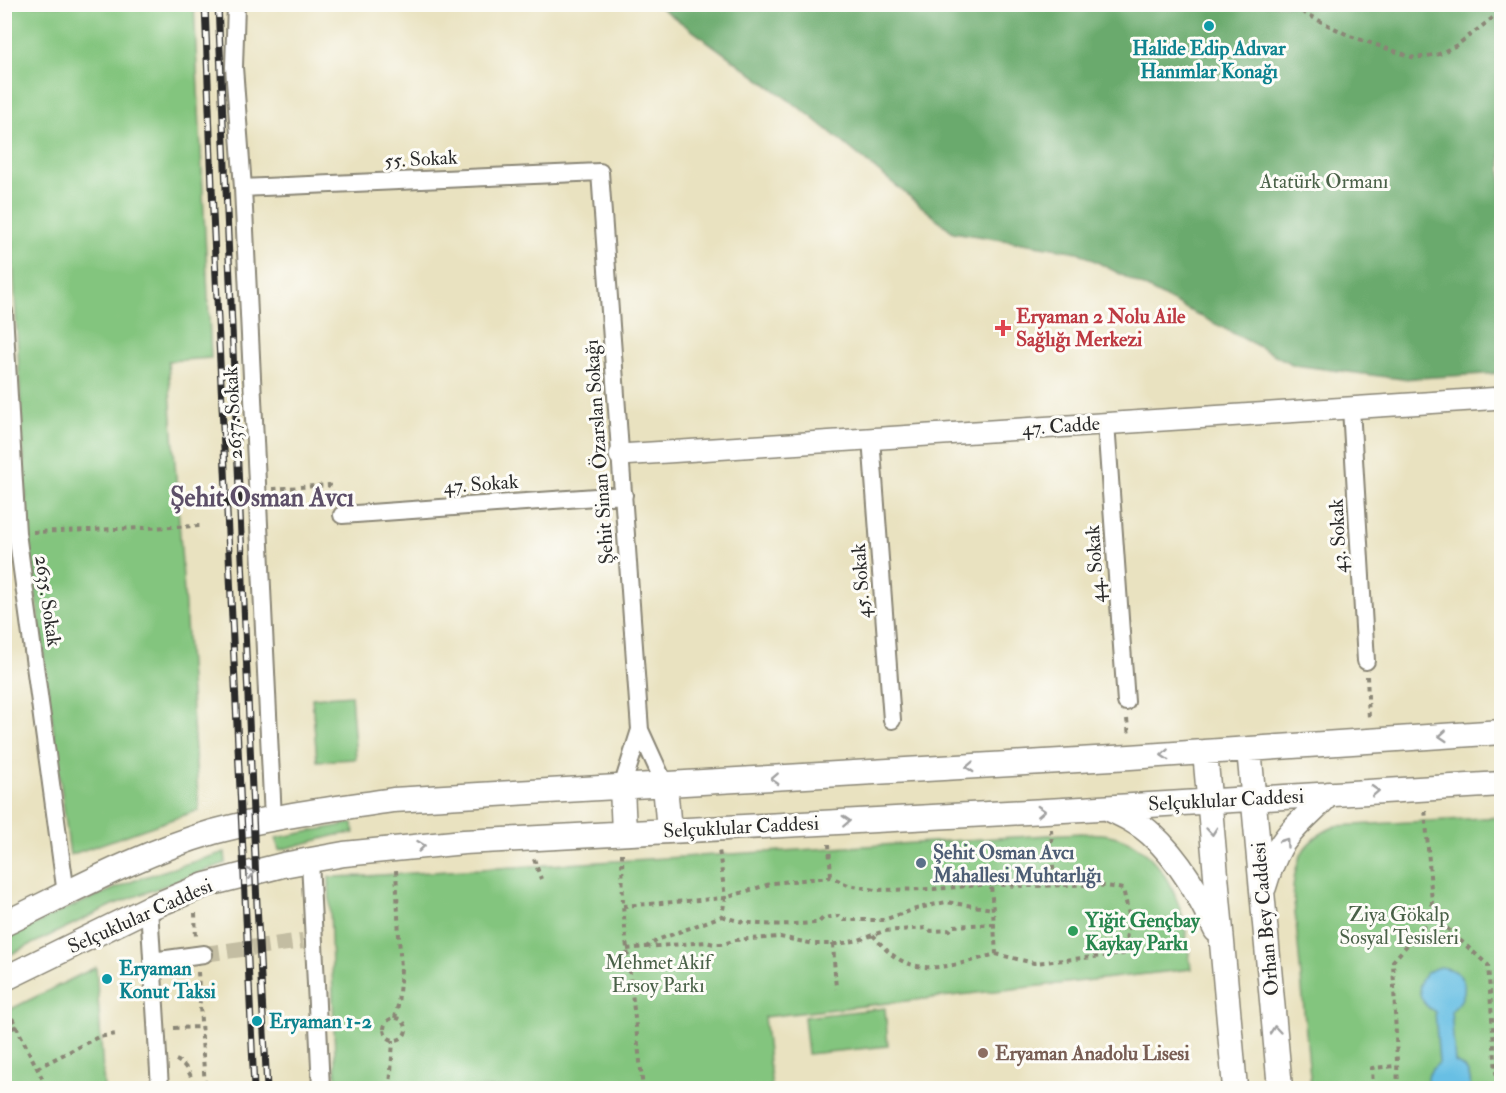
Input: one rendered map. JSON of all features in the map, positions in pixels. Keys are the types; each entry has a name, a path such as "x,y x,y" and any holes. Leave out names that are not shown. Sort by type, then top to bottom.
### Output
{"main road":[{"path":"4,924 151,854 213,832 307,812 393,800 1130,757 1502,732"},
{"name":"Orhan Bey Caddesi","path":"1249,749 1280,1089"},
{"path":"1205,752 1218,933 1235,1089"},
{"name":"Selçuklular Caddesi","path":"4,979 149,908 193,890 216,882 344,854 464,842 1107,808 1502,784"},
{"path":"665,785 669,831"},
{"path":"622,787 624,833"},
{"path":"1262,895 1269,869 1281,845 1329,794"},
{"path":"1107,808 1144,828 1163,846 1192,884 1218,933"}],"street":[{"name":"2637. Sokak","path":"236,4 234,67 243,188 273,819"},
{"name":"55. Sokak","path":"243,188 600,172"},
{"name":"Şehit Sinan Özarslan Sokağı","path":"600,172 640,730"},
{"name":"2635. Sokak","path":"4,312 17,533 66,894"},
{"name":"47. Cadde","path":"620,454 1502,398"},
{"name":"43. Sokak","path":"1351,408 1366,661"},
{"name":"44. Sokak","path":"1106,423 1126,702"},
{"name":"45. Sokak","path":"871,438 892,720"},
{"name":"47. Sokak","path":"342,515 624,495"},
{"path":"640,730 665,785"},
{"path":"622,787 640,730"},
{"path":"310,860 308,941 321,1089"},
{"path":"149,908 160,1089"},
{"path":"152,961 201,955"}],"path":[{"path":"1286,4 1350,36 1415,58 1438,54 1456,45 1502,11"},
{"path":"258,490 329,485 342,515"},
{"path":"17,533 200,526"},
{"path":"1366,661 1371,741"},
{"path":"1126,702 1130,757"},
{"path":"1050,811 1054,885"},
{"path":"827,822 831,877"},
{"path":"711,829 720,851 725,898 722,916"},
{"path":"624,833 621,857 623,906 643,1089"},
{"path":"1427,836 1433,916 1488,965 1496,1072 1500,1089"},
{"path":"395,849 401,969 395,1018"},
{"path":"623,906 725,898 773,883 831,877 848,885 876,890 934,889 991,884 1107,885 1123,889 1130,919 1123,954 1034,963 996,954 952,965 931,967 912,965 883,947 873,935"},
{"path":"991,884 996,954"},
{"path":"193,890 201,955 200,1027 205,1089"},
{"path":"646,947 660,939 722,916 738,922 763,925 818,922 823,918 839,916 843,920 883,920 946,902 993,909"},
{"path":"1398,1089 1393,961 1433,916"},
{"path":"1130,919 1147,921 1168,929 1218,933"},
{"path":"627,949 780,938 814,944 839,944 884,931 927,928 932,931 950,930 953,926 994,924"},
{"path":"833,944 836,990"},
{"path":"4,1002 47,1089"},
{"path":"395,1018 400,1019 406,1029 404,1036 399,1040 387,1038 384,1032 387,1021 395,1018"},
{"path":"4,1032 16,1026"},
{"path":"156,1029 200,1027"},
{"path":"37,1068 98,1037 117,1034"},
{"path":"390,1089 393,1040"},
{"path":"158,1056 179,1061 192,1075 194,1089"},
{"path":"1373,1089 1372,1068 1397,1066"}],"green space":[{"path":"13,5 194,5 211,358 168,361 199,810 70,855 28,537 5,111 5,67"},
{"name":"Atatürk Ormanı","path":"657,5 1501,5 1501,373 1402,379 1294,365 1078,252 953,232 808,114"},
{"path":"351,695 356,759 317,761 312,698"},
{"name":"Ziya Gökalp Sosyal Tesisleri","path":"1501,817 1501,1088 1311,1088 1293,889 1294,877 1304,850 1325,831 1336,826"},
{"path":"353,823 354,833 337,835 279,850 276,838"},
{"name":"Mehmet Akif Ersoy Parkı","path":"1081,833 1106,834 1124,839 1137,846 1158,867 1167,879 1180,907 1191,969 764,1017 772,1088 336,1088 329,877"},
{"path":"225,852 226,863 115,904 5,957 5,939 66,909 138,879"},
{"path":"96,967 104,1088 5,1088 5,1012"},
{"path":"885,1008 888,1046 808,1054 804,1017"}],"water":[{"path":"1440,967 1456,973 1464,984 1462,998 1451,1011 1455,1062 1467,1072 1470,1088 1427,1088 1429,1074 1439,1063 1435,1012 1423,1001 1420,987 1425,975"}],"tunnel":[{"path":"204,954 303,941"}],"railway":[{"path":"205,4 254,1088"},
{"path":"218,4 267,1088"}],"place":[{"name":"Halide Edip Adıvar Hanımlar Konağı","path":"1209,26"},
{"name":"Eryaman 2 Nolu Aile Sağlığı Merkezi","path":"1003,328"},
{"name":"Şehit Osman Avcı Mahallesi Muhtarlığı","path":"921,863"},
{"name":"Yiğit Gençbay Kaykay Parkı","path":"1073,931"},
{"name":"Eryaman Konut Taksi","path":"107,979"},
{"name":"Eryaman 1-2","path":"257,1021"},
{"name":"Eryaman Anadolu Lisesi","path":"983,1053"}],"district":[{"name":"Şehit Osman Avcı","path":"262,498"}]}
